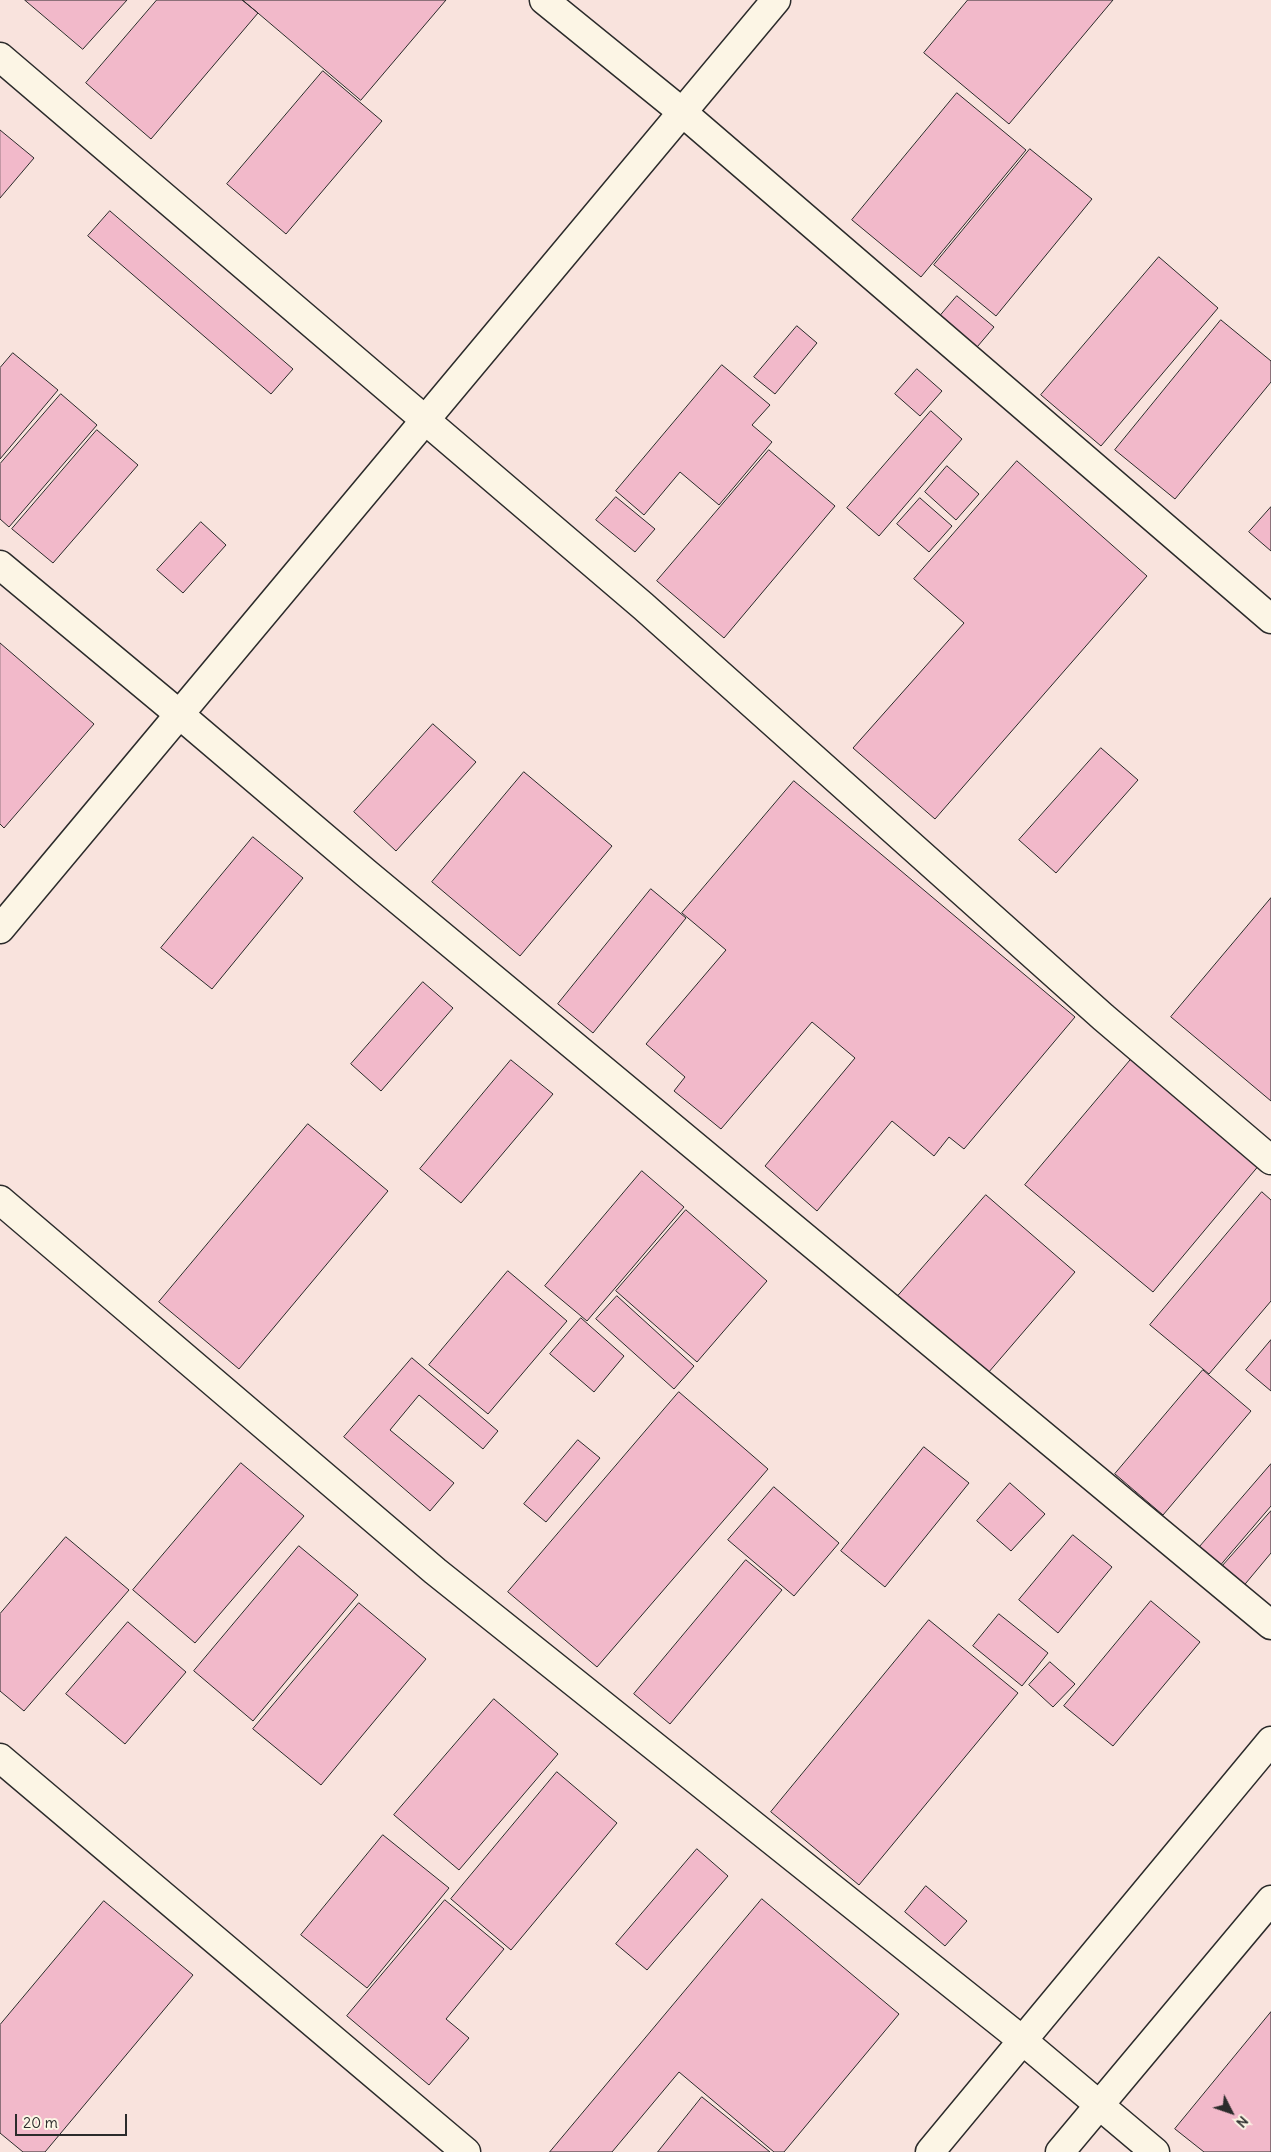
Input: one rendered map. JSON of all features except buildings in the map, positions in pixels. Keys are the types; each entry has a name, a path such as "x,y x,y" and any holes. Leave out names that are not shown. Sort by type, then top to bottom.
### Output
{"street":[{"path":"544,0 682,112 1271,619"},
{"path":"0,929 776,0"},
{"path":"0,58 426,419 643,606 1103,1017 1271,1160"},
{"path":"0,565 180,714 374,880 1271,1625"},
{"path":"0,1200 435,1571 1022,2040 1155,2152"},
{"path":"930,2152 1271,1741"},
{"path":"0,1758 466,2152"},
{"path":"1060,2152 1271,1900"}],"shaded area":[{"path":"0,0 1271,0 1271,2152 0,2152"}]}
